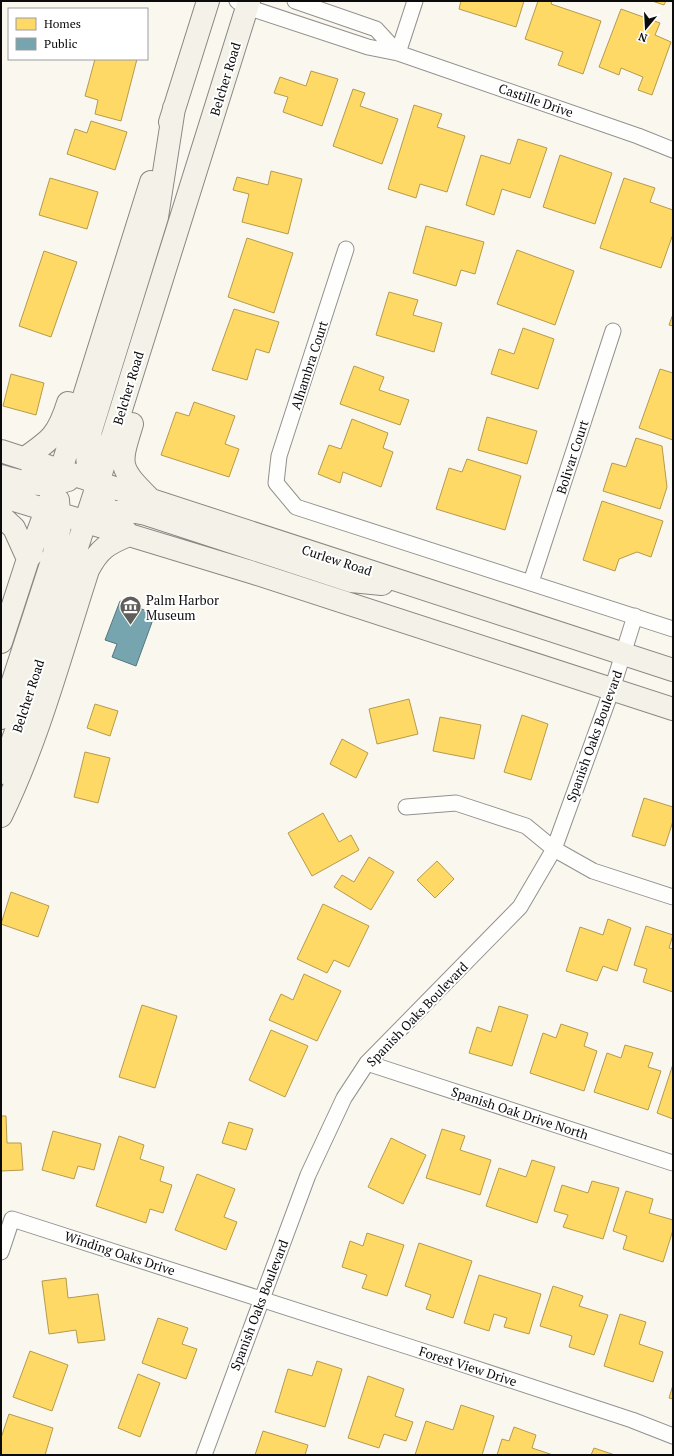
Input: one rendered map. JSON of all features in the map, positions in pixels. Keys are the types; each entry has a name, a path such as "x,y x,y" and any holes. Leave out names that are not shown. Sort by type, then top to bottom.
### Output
{"main road":[{"name":"Belcher Road","path":"1,773 25,706 74,516 75,480 162,147 208,1"},
{"name":"Belcher Road","path":"1,642 28,560 74,516 75,480 110,446 191,184 244,3"},
{"path":"1,476 34,484 75,480 87,453 91,430 157,217 174,108"},
{"path":"25,458 46,444 58,431 92,327 162,147"},
{"path":"150,500 131,480 124,467 124,450 171,296 191,184"},
{"name":"Curlew Road","path":"1,451 25,458 75,480 150,500 673,670"},
{"path":"1,496 74,516 254,573 673,709"},
{"path":"74,516 146,514 351,581 423,588"},
{"path":"1,516 14,528 28,560"},
{"path":"1,718 53,558 74,516"},
{"path":"1,816 20,778 40,722 88,570 95,555 108,543 129,534"}],"street":[{"name":"Castille Drive","path":"295,1 376,29 398,53"},
{"path":"398,53 415,1"},
{"name":"Castille Drive","path":"244,3 368,47 398,53 638,136 673,150"},
{"name":"Alhambra Court","path":"346,249 279,456 276,483 296,506 531,582"},
{"name":"Bolivar Court","path":"531,582 613,331"},
{"path":"531,582 673,629"},
{"name":"Spanish Oaks Boulevard","path":"204,1455 261,1298 308,1175 344,1098 367,1063 520,907 554,849 612,689 635,616"},
{"path":"406,807 456,803 526,826 554,849 593,871 673,897"},
{"name":"Spanish Oak Drive North","path":"367,1063 673,1163"},
{"name":"Winding Oaks Drive","path":"1,1252 12,1219 261,1298"},
{"name":"Forest View Drive","path":"261,1298 632,1420 673,1436"}],"building: Homes":[{"path":"461,1 524,1 516,27 459,9"},
{"path":"538,1 552,1 551,4 601,21 583,74 558,65 563,52 525,39"},
{"path":"652,1 666,1 664,5"},
{"path":"621,9 660,23 655,35 671,42 652,95 638,90 643,77 621,68 619,75 599,67"},
{"path":"95,60 137,60 121,121 95,114 98,100 85,96"},
{"path":"311,71 338,79 322,126 283,112 288,97 274,93 280,77 306,86"},
{"path":"353,89 365,93 360,106 398,119 382,164 333,146"},
{"path":"414,105 442,114 437,127 465,136 447,192 420,184 416,198 388,189"},
{"path":"91,121 127,132 115,170 67,154 75,129 87,133"},
{"path":"518,139 547,148 530,198 502,189 494,215 466,205 481,155 510,164"},
{"path":"560,155 612,173 595,224 543,207"},
{"path":"271,171 302,179 288,234 242,222 249,194 233,190 237,177 268,185"},
{"path":"50,178 98,192 87,229 39,215"},
{"path":"624,178 655,188 650,202 673,210 673,234 661,268 600,248"},
{"path":"426,226 484,242 475,274 461,270 456,286 413,273"},
{"path":"247,238 293,253 274,313 228,297"},
{"path":"517,250 574,271 555,325 497,304"},
{"path":"44,251 77,262 51,337 19,326"},
{"path":"389,292 418,300 413,315 442,323 434,352 376,335"},
{"path":"234,309 279,322 269,353 256,349 247,380 212,370"},
{"path":"673,314 673,326 669,325"},
{"path":"523,328 554,339 538,389 491,374 499,349 514,354"},
{"path":"354,366 384,377 379,390 409,400 400,425 340,404"},
{"path":"660,369 673,373 673,440 639,428"},
{"path":"11,374 44,383 36,415 3,406"},
{"path":"194,402 235,416 225,444 239,449 229,477 161,455 176,412 189,416"},
{"path":"487,417 537,431 527,464 478,450"},
{"path":"352,419 388,433 383,448 393,452 381,487 343,472 340,483 318,474 329,445 341,449"},
{"path":"636,438 662,446 667,487 660,509 603,491 612,463 626,467"},
{"path":"467,459 521,476 505,530 436,509 449,468 462,472"},
{"path":"602,501 663,521 651,557 637,552 619,559 615,571 583,560"},
{"path":"409,699 418,734 377,744 369,709"},
{"path":"95,704 118,711 110,736 87,728"},
{"path":"522,715 548,724 531,780 504,772"},
{"path":"440,717 481,725 474,759 433,751"},
{"path":"342,739 368,753 356,778 330,764"},
{"path":"85,752 110,758 98,803 74,797"},
{"path":"644,798 673,807 673,821 665,846 632,836"},
{"path":"323,813 339,842 351,835 359,850 312,876 288,833"},
{"path":"369,857 394,872 371,910 334,887 342,875 354,882"},
{"path":"437,861 454,879 435,898 417,880"},
{"path":"11,892 49,906 38,937 1,924"},
{"path":"323,904 369,926 349,967 334,960 327,973 297,959"},
{"path":"608,919 631,928 617,971 603,966 597,981 566,971 580,927 603,935"},
{"path":"646,926 673,935 669,948 673,949 673,992 643,982 647,969 634,965"},
{"path":"304,974 341,991 317,1041 269,1020 281,994 293,1000"},
{"path":"142,1005 177,1016 155,1088 119,1077"},
{"path":"499,1006 528,1015 512,1066 469,1053 477,1027 491,1032"},
{"path":"561,1024 588,1033 584,1046 597,1051 584,1091 530,1073 543,1033 556,1038"},
{"path":"271,1030 308,1046 285,1097 249,1080"},
{"path":"625,1045 653,1053 648,1067 661,1071 648,1110 594,1092 607,1053 621,1058"},
{"path":"673,1064 673,1119 657,1113"},
{"path":"1,1116 6,1116 7,1143 21,1143 23,1170 1,1171"},
{"path":"229,1122 253,1129 246,1150 222,1143"},
{"path":"442,1129 465,1136 460,1150 491,1160 480,1195 426,1178"},
{"path":"53,1131 101,1144 94,1170 78,1166 74,1179 42,1170"},
{"path":"119,1136 144,1145 140,1159 164,1167 160,1181 172,1185 163,1213 150,1209 146,1223 96,1206"},
{"path":"391,1138 426,1155 403,1204 368,1187"},
{"path":"532,1160 555,1167 537,1223 486,1206 499,1168 526,1177"},
{"path":"197,1174 235,1189 224,1217 237,1222 226,1250 175,1230"},
{"path":"592,1181 619,1188 603,1239 563,1227 568,1215 554,1211 562,1185 588,1193"},
{"path":"626,1191 653,1199 649,1213 673,1220 673,1230 663,1262 623,1249 627,1236 613,1231"},
{"path":"367,1233 404,1245 387,1296 362,1288 367,1275 342,1267 350,1241 363,1246"},
{"path":"419,1243 472,1261 453,1318 426,1309 431,1295 405,1286"},
{"path":"479,1275 541,1294 529,1334 504,1327 507,1318 494,1314 489,1331 464,1323"},
{"path":"66,1278 68,1298 98,1294 105,1340 78,1343 76,1330 49,1334 42,1281"},
{"path":"553,1286 583,1296 579,1306 608,1315 594,1355 569,1347 572,1336 540,1326"},
{"path":"620,1314 646,1322 639,1344 663,1352 653,1382 604,1366"},
{"path":"158,1318 188,1328 182,1344 197,1349 186,1379 142,1363"},
{"path":"30,1351 68,1365 52,1411 13,1397"},
{"path":"317,1361 342,1369 325,1427 275,1412 288,1369 312,1376"},
{"path":"138,1374 160,1383 140,1437 118,1428"},
{"path":"368,1376 404,1389 395,1416 413,1422 406,1441 384,1434 379,1448 348,1438"},
{"path":"673,1385 673,1399 669,1398"},
{"path":"461,1405 494,1416 482,1455 415,1455 426,1421 453,1430"},
{"path":"9,1414 53,1428 45,1455 1,1455 1,1438"},
{"path":"514,1427 536,1435 532,1448 553,1455 497,1455 502,1439 509,1441"},
{"path":"263,1431 308,1445 305,1455 255,1455"},
{"path":"594,1448 615,1455 591,1455"}],"building: Public":[{"name":"Palm Harbor Museum","path":"120,601 155,614 136,666 112,657 117,644 105,640"}],"place":[{"name":"Palm Harbor Museum","path":"130,626"}]}
